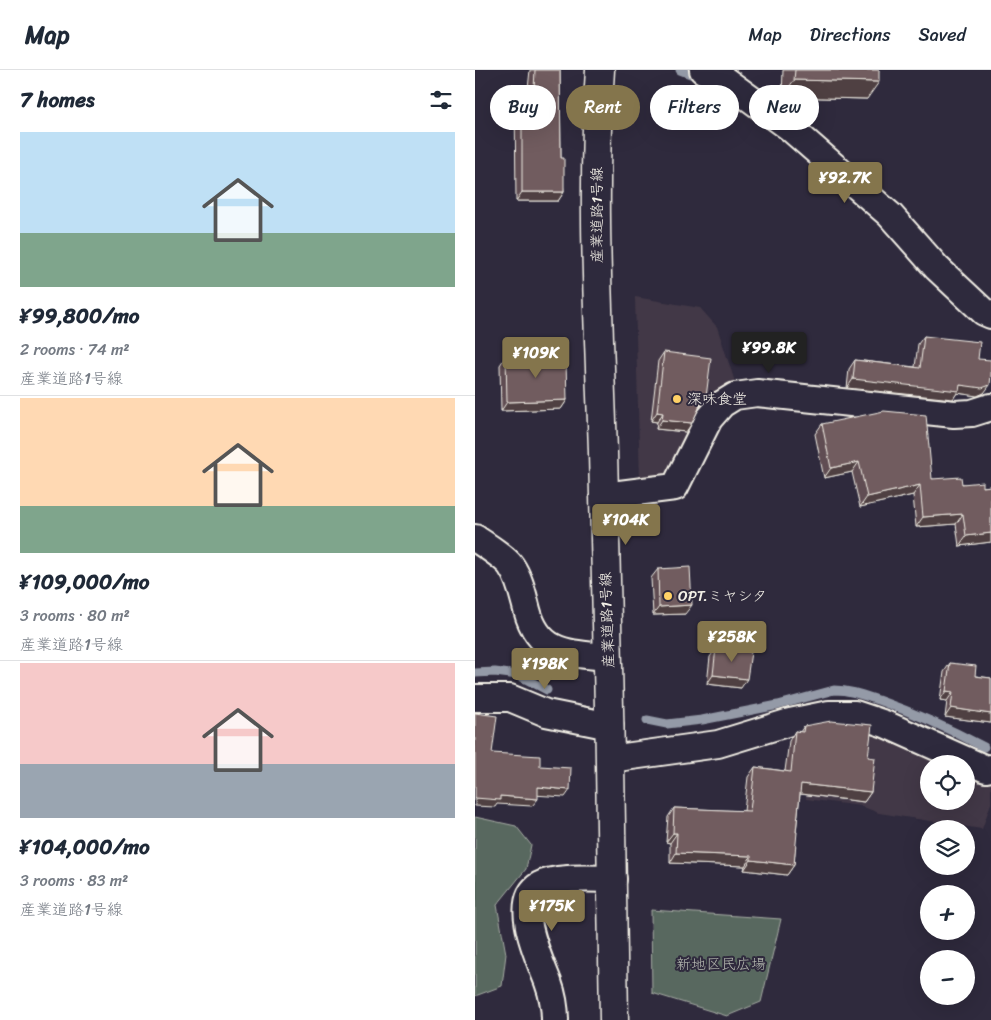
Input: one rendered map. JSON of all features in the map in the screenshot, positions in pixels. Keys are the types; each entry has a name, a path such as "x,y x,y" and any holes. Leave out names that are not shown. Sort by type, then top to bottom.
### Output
{"street":[{"name":"産業道路1号線","path":"599,70 597,101 597,207 610,726 614,1020"},
{"path":"703,70 726,81 789,127 890,215 937,268 984,312 991,316"},
{"path":"604,496 675,487 709,419 722,404 735,396 757,393 954,414 972,413 991,407"},
{"path":"475,538 510,565 519,583 530,621 540,638 560,652 608,657"},
{"path":"475,698 510,698 546,713 610,726"},
{"path":"610,759 718,744 790,722 829,714 855,714 885,724 986,769 991,768"},
{"path":"555,1020 549,984 540,964 527,920 529,898 539,886 562,880 613,879"}],"shaded area":[{"path":"635,297 700,308 717,327 736,385 670,475 640,480"},
{"path":"854,724 932,755 920,755 920,810 975,810 975,773 991,781 991,803 982,829 975,828 975,820 924,820 879,813 861,806 806,799 814,726"}],"green space":[{"path":"475,817 516,826 531,845 526,869 497,905 506,954 502,986 475,996"},
{"name":"新地区民広場","path":"651,910 781,919 761,1002 727,1016 652,993"}],"building":[{"path":"535,70 560,70 561,158 564,158 564,192 522,192 522,130 556,130 556,85 534,85"},
{"path":"795,70 879,70 879,82 794,80"},
{"path":"924,336 980,342 978,359 991,360 990,385 982,388 960,385 959,391 853,379 855,360 920,368"},
{"name":"深味食堂","path":"664,352 711,358 706,397 701,396 699,408 692,423 662,420 663,413 657,412"},
{"path":"553,355 554,363 566,362 567,400 507,402 506,356"},
{"path":"884,411 926,415 932,479 961,477 962,484 983,482 983,487 991,486 991,533 966,536 963,514 923,517 920,485 867,497 859,462 831,468 822,424"},
{"name":"OPT.ミヤシタ","path":"690,567 692,605 659,607 658,569"},
{"path":"716,648 751,652 747,679 713,675"},
{"path":"950,663 976,666 975,676 991,678 991,714 951,708 953,692 946,691"},
{"path":"475,713 497,716 492,753 540,756 540,766 571,768 570,790 538,787 538,799 500,796 500,800 475,798"},
{"path":"831,721 872,725 868,757 875,758 871,792 801,784 794,865 751,860 751,856 676,853 677,833 673,833 674,808 750,811 755,767 791,772 795,731 803,732 804,726"}],"waterway":[{"path":"680,70 701,78"},
{"path":"475,673 495,672 518,675 547,690"},
{"path":"647,720 667,724 702,720 840,690 862,695 905,710 984,747"}],"place":[{"name":"深味食堂","path":"677,399"},
{"name":"OPT.ミヤシタ","path":"668,596"}]}
